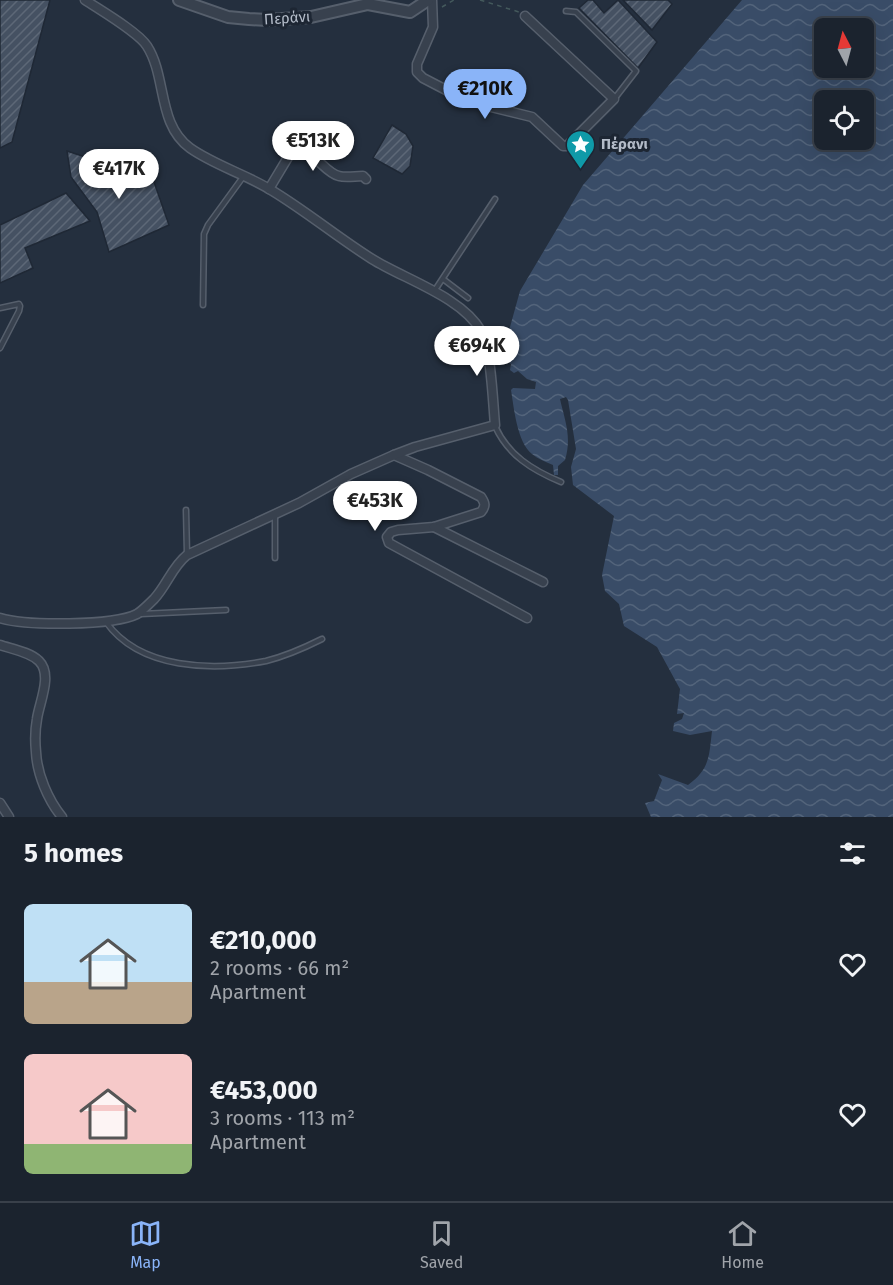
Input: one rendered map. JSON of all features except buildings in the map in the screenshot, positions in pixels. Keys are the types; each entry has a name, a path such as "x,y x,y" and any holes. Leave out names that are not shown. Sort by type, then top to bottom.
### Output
{"street":[{"path":"0,618 44,624 106,621 137,614 155,598 178,562 187,555 299,503 351,474 394,455 495,425 491,380 483,335 471,317 435,291 372,259 269,189 189,148 174,132 167,116 156,63 145,43 85,0"},
{"name":"Περάνι","path":"179,0 228,17 268,20 311,17 368,4 410,12 428,0"},
{"path":"432,0 433,27 420,53 417,72 448,92 492,108 528,115 563,146 567,146 614,99 525,16"},
{"path":"269,189 290,154 296,151 318,159 335,174 363,176 366,179"},
{"path":"394,455 481,497 485,508 481,512 434,526 391,532 387,537 389,543 526,618"},
{"path":"434,526 543,582"},
{"path":"0,645 30,656 39,661 45,670 44,688 36,720 36,754 42,780 62,817"},
{"path":"0,804 9,817"}],"lane":[{"path":"566,10 576,12 636,71 614,99"},
{"path":"203,306 204,234 208,225 244,176"},
{"path":"435,291 495,199"},
{"path":"443,279 468,298"},
{"path":"0,309 18,304 20,306 0,348"},
{"path":"495,425 501,439 511,452 526,464 561,482"},
{"path":"186,510 187,555"},
{"path":"275,514 275,558"},
{"path":"137,614 226,610"},
{"path":"106,621 127,643 153,656 175,663 220,666 267,660 298,651 322,639"}],"path":[{"path":"434,13 454,0"},
{"path":"480,0 516,10 525,16"}],"water":[{"path":"742,0 893,0 893,817 651,817 645,803 654,801 662,780 658,774 688,785 701,773 707,761 712,731 690,735 673,731 674,723 682,719 684,713 677,714 680,689 657,647 624,626 619,604 605,591 602,575 614,516 573,485 571,467 576,449 566,397 560,399 568,444 565,460 558,466 558,475 554,475 553,465 532,454 523,441 515,415 511,390 513,388 535,389 536,382 527,379 518,371 514,373 510,370 511,364 502,356 520,291 583,185"}],"place":[{"name":"Πέρανι","path":"580,170"}]}
